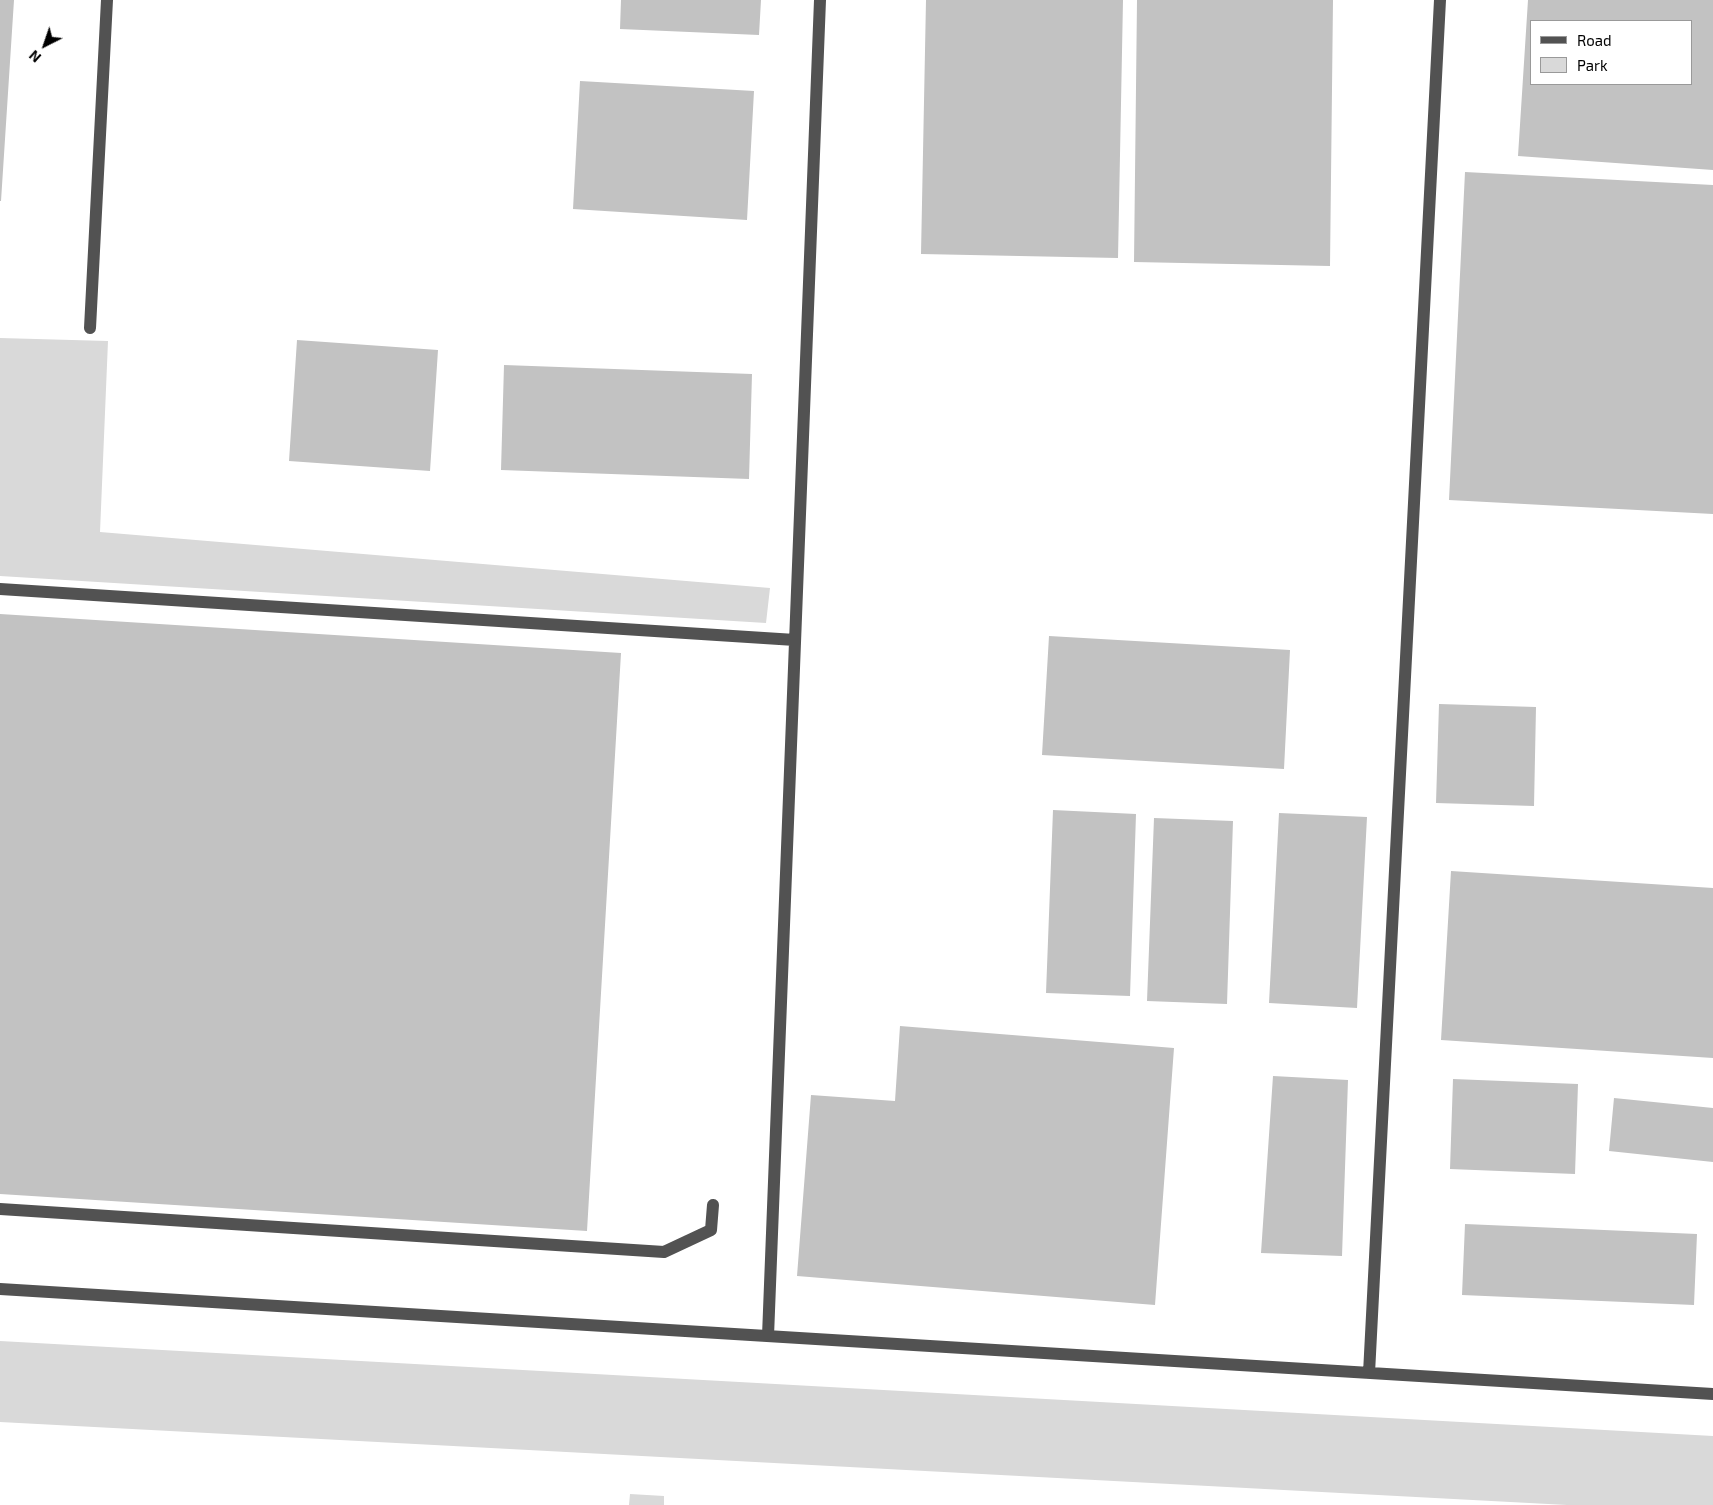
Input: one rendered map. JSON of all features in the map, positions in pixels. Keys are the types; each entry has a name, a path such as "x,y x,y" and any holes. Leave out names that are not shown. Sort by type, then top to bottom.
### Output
{"street":[{"path":"90,328 107,0"},
{"path":"768,1336 820,0"},
{"path":"1369,1373 1440,0"},
{"path":"0,589 795,640"},
{"path":"0,1210 664,1252 711,1230 713,1205"},
{"path":"0,1289 1713,1394"}],"green space":[{"path":"0,338 108,341 100,532 770,588 766,623 0,576"},
{"path":"0,1341 1713,1436 1713,1505 1567,1505 0,1422"},
{"path":"630,1494 664,1496 664,1505 629,1505"}],"building":[{"path":"0,0 14,0 1,201 0,201"},
{"path":"621,0 761,0 759,35 620,29"},
{"path":"926,0 1123,0 1118,258 921,254"},
{"path":"1137,0 1333,0 1330,266 1134,262"},
{"path":"1528,0 1713,0 1713,170 1518,156"},
{"path":"580,81 754,91 747,220 573,209"},
{"path":"1465,172 1713,185 1713,514 1449,500"},
{"path":"297,340 438,350 430,471 289,461"},
{"path":"504,365 752,374 749,479 501,470"},
{"path":"0,614 621,653 587,1231 0,1194"},
{"path":"1049,636 1290,650 1284,769 1042,755"},
{"path":"1439,704 1536,707 1534,806 1436,803"},
{"path":"1053,810 1136,814 1130,996 1046,993"},
{"path":"1279,813 1367,817 1357,1008 1269,1003"},
{"path":"1154,818 1233,821 1227,1004 1147,1001"},
{"path":"1451,871 1713,888 1713,1058 1441,1040"},
{"path":"900,1026 1174,1048 1155,1305 797,1276 811,1095 895,1101"},
{"path":"1273,1076 1348,1080 1342,1256 1261,1253"},
{"path":"1453,1079 1578,1084 1575,1174 1450,1169"},
{"path":"1614,1098 1713,1108 1713,1162 1609,1151"},
{"path":"1465,1224 1697,1234 1694,1305 1462,1295"}]}
